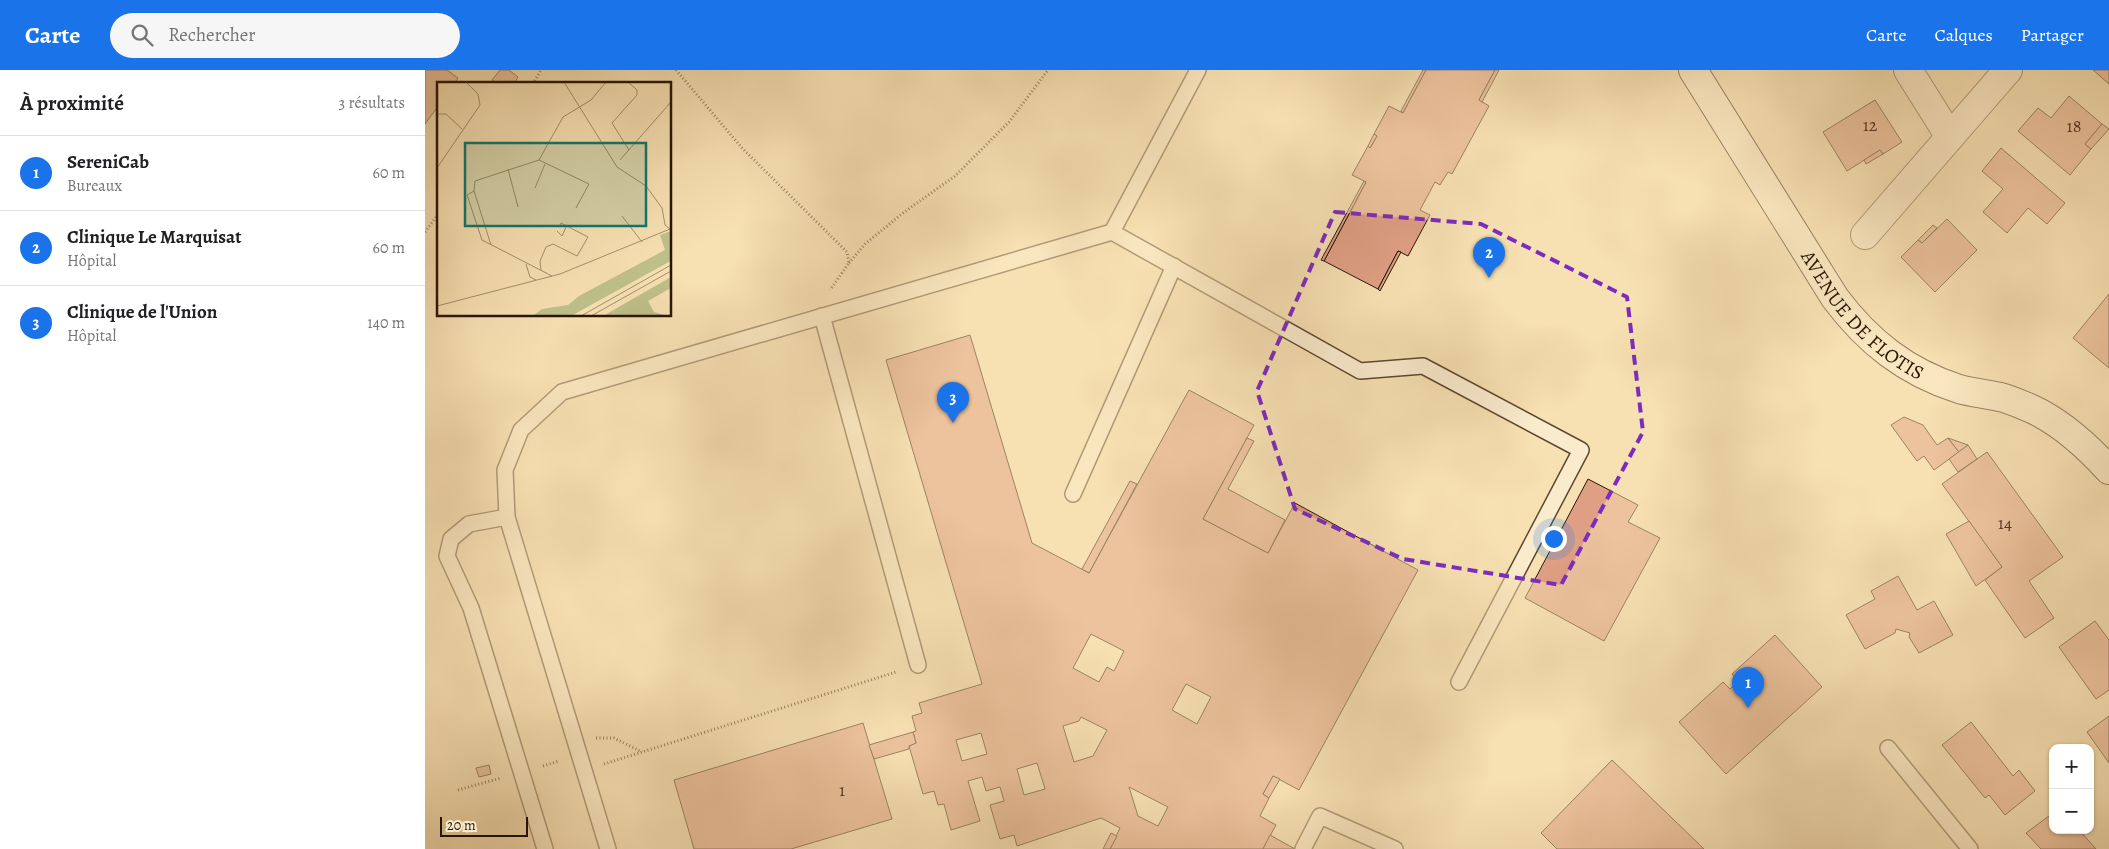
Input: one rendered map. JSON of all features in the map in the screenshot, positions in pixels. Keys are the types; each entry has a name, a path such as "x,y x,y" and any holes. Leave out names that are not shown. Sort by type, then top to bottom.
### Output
{"street":[{"name":"AVENUE DE FLOTIS","path":"1693,70 1835,298 1853,323 1897,360 1927,376 1959,389 2004,398 2034,410 2086,446 2109,470"},
{"path":"1909,70 1950,137"},
{"path":"1865,235 2008,70"}],"lane":[{"path":"1112,232 1197,70"},
{"path":"608,849 507,517 505,470 521,430 562,392 1112,232 1360,371 1423,366 1581,450 1459,682"},
{"path":"1073,494 1174,266"},
{"path":"822,316 918,665"},
{"path":"507,517 469,524 451,539 447,556 471,608 545,849"},
{"path":"1888,748 1970,849"},
{"path":"1303,849 1320,816 1371,844 1395,849"}],"path":[{"path":"534,82 541,70"},
{"path":"676,70 742,148 847,252 849,263"},
{"path":"821,292 829,290 865,244 903,213 955,176 1009,122 1048,70"},
{"path":"425,232 437,216"},
{"path":"585,770 918,665"},
{"path":"575,738 614,738 642,752"}],"highlighted area":[{"path":"1335,212 1481,224 1627,297 1643,432 1561,585 1403,559 1295,509 1257,391"}],"building":[{"path":"425,70 447,70 458,78 455,82 437,82 437,108 425,124"},
{"path":"500,70 509,70 518,77 515,82 495,82 492,80"},
{"path":"1423,70 1426,70 1403,113 1401,111"},
{"path":"1426,70 1495,70 1479,100 1489,106 1452,174 1448,172 1440,185 1435,182 1420,210 1430,215 1408,256 1398,251 1378,289 1324,261 1366,182 1352,175 1368,146 1370,148 1377,136 1374,134 1389,106 1403,113"},
{"path":"1495,70 1499,70 1482,102 1479,100"},
{"path":"2093,70 2109,70 2109,84"},
{"path":"2069,96 2102,124 2085,144 2091,149 2070,175 2018,131 2038,108 2051,118"},
{"path":"1875,100 1902,142 1883,154 1880,150 1847,171 1823,132"},
{"path":"2102,124 2109,129 2091,149 2085,144"},
{"path":"1374,134 1377,136 1370,148 1368,146"},
{"path":"2001,148 2065,203 2047,224 2028,208 2007,233 1983,212 2003,189 1982,171"},
{"path":"1880,150 1883,154 1866,164 1864,160"},
{"path":"1364,181 1366,182 1324,261 1321,260"},
{"path":"1947,219 1977,250 1935,292 1901,257 1918,240 1922,243"},
{"path":"1933,225 1937,228 1922,243 1918,240"},
{"path":"1398,251 1401,252 1380,291 1378,289"},
{"path":"2109,294 2109,368 2073,338"},
{"path":"970,335 1032,543 1089,573 1189,390 1254,425 1203,519 1268,553 1295,503 1418,570 1299,790 1273,776 1263,794 1269,798 1260,816 1276,825 1263,849 1110,849 1120,828 1101,818 1017,846 1014,835 1000,839 990,805 1004,801 1000,787 986,791 982,777 968,781 980,821 951,830 944,804 938,805 934,791 923,794 909,746 916,743 913,732 916,731 912,716 922,713 919,703 982,684 886,360","holes":["1091,634 1124,651 1114,671 1107,667 1099,682 1073,668","1186,684 1211,697 1197,724 1172,710","1081,717 1107,730 1093,756 1074,762 1063,726 1079,721","981,733 987,754 962,761 956,740","1037,763 1045,789 1024,795 1017,769","1129,787 1168,807 1158,826 1138,816"]},
{"path":"1904,417 1923,425 1937,445 1948,438 1959,452 1934,470 1924,456 1917,461 1891,425"},
{"path":"1247,438 1254,441 1228,489 1285,520 1268,553 1203,519"},
{"path":"1948,438 1968,445 1959,452"},
{"path":"1968,445 1977,459 1958,472 1949,459"},
{"path":"1987,452 2063,557 2029,581 2054,618 2025,638 1985,580 2002,567 1942,484"},
{"path":"1588,479 1638,505 1628,522 1660,538 1604,641 1525,598"},
{"path":"1130,481 1137,484 1089,573 1082,569"},
{"path":"1969,521 2002,567 1976,586 1946,534"},
{"path":"1898,576 1917,610 1934,601 1953,635 1919,653 1909,637 1910,633 1896,629 1895,633 1865,649 1846,615 1875,599 1871,591"},
{"path":"2095,621 2109,640 2109,690 2096,699 2059,647"},
{"path":"1775,635 1822,687 1726,774 1679,722 1723,682 1730,689 1738,682 1732,674"},
{"path":"2109,716 2109,763 2087,732"},
{"path":"1971,722 2013,776 2019,770 2035,791 2005,815 1989,795 1985,798 1942,745"},
{"path":"863,723 892,819 791,849 694,849 674,780"},
{"path":"913,732 916,743 909,746 909,749 874,759 869,745"},
{"path":"1612,760 1704,849 1557,849 1541,833"},
{"path":"489,765 491,774 479,777 476,768"},
{"path":"1273,776 1280,779 1269,798 1263,794"},
{"path":"2049,816 2049,834 2083,834 2096,849 2041,849 2026,833"},
{"path":"1111,833 1117,836 1110,849 1103,849"},
{"path":"1270,835 1295,849 1263,849"}],"place":[{"name":"Clinique Le Marquisat","path":"1489,278"},
{"name":"Clinique de l'Union","path":"953,423"},
{"name":"SereniCab","path":"1748,708"}]}
